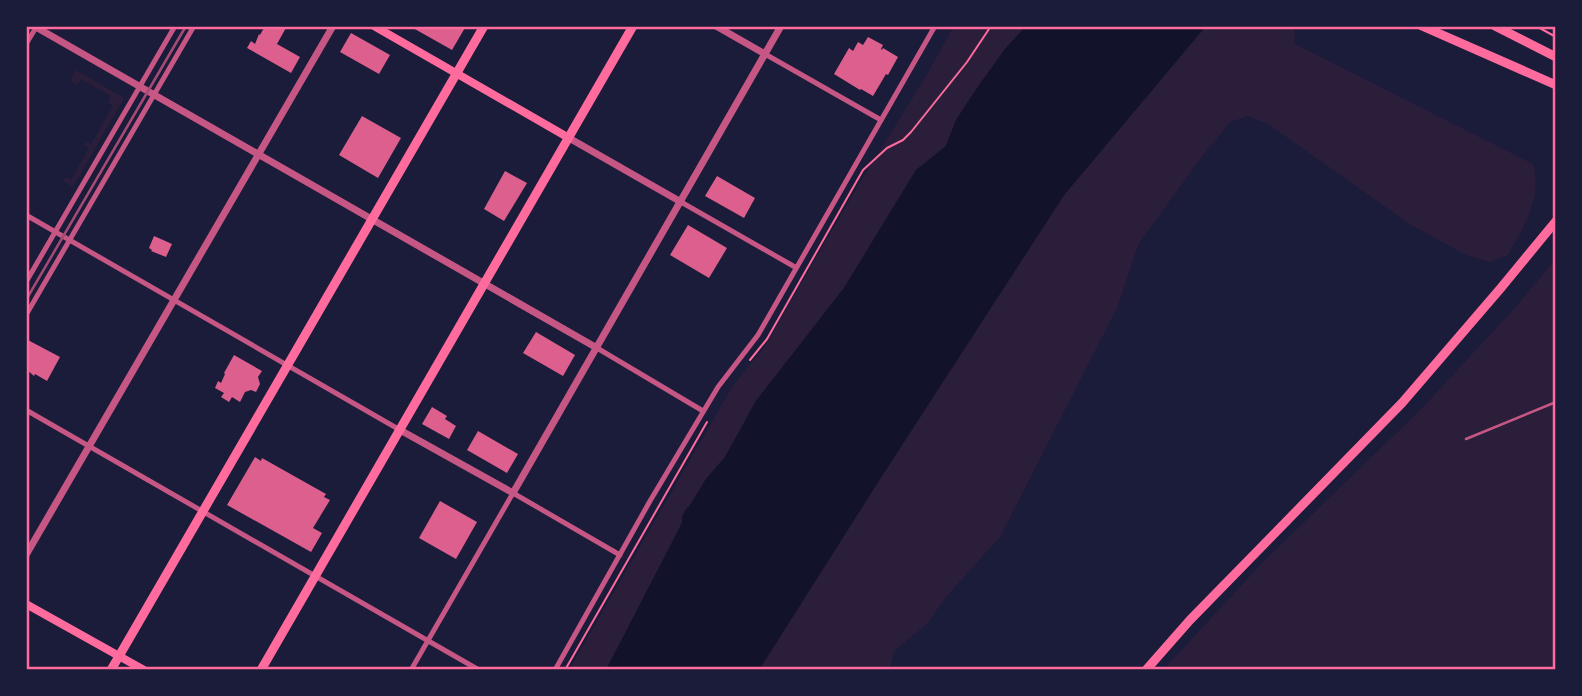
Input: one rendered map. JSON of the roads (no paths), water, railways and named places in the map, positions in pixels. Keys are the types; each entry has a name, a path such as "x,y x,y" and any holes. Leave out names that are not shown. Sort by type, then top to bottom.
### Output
{"highway":[{"path":"111,670 484,26"},
{"path":"261,670 633,26"},
{"path":"1422,26 1556,85"},
{"path":"1495,26 1556,57"},
{"path":"1146,670 1190,620 1402,403 1555,221"}],"main road":[{"path":"374,26 569,138"},
{"path":"26,604 144,670"}],"street":[{"path":"26,282 175,26"},
{"path":"26,315 194,26"},
{"path":"26,555 333,26"},
{"path":"716,26 881,120"},
{"path":"411,670 781,26"},
{"path":"555,670 704,411 728,373 758,335 935,26"},
{"path":"26,44 36,27 704,411"},
{"path":"569,138 795,267"},
{"path":"26,215 620,555"},
{"path":"26,410 479,670"}],"lane":[{"path":"1466,439 1556,402"}],"railway":[{"path":"26,300 186,26"}]}
